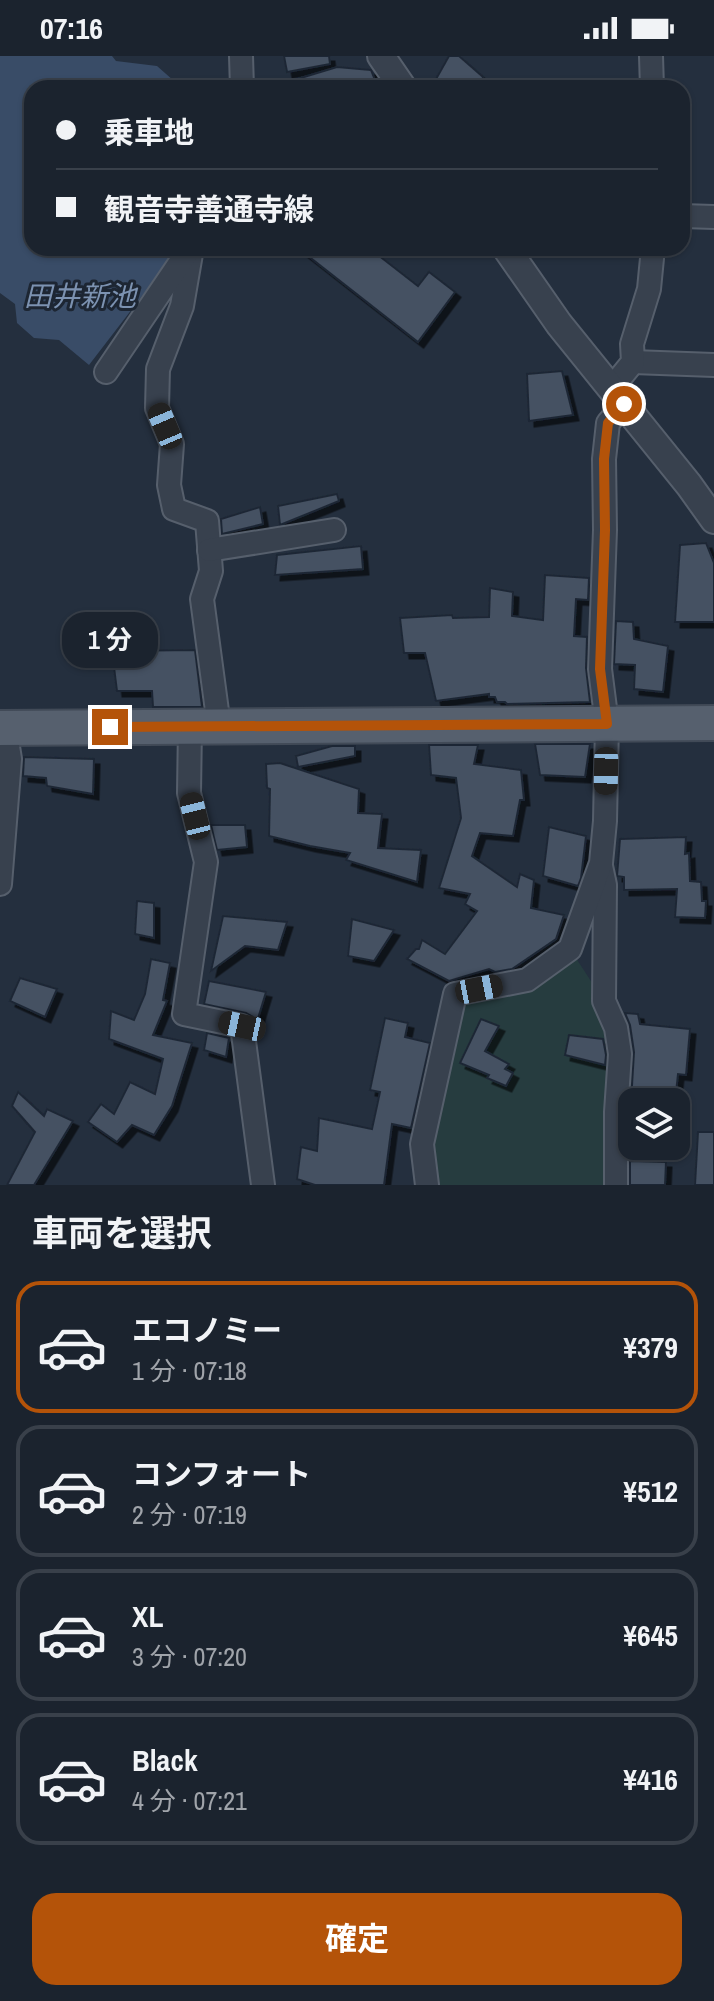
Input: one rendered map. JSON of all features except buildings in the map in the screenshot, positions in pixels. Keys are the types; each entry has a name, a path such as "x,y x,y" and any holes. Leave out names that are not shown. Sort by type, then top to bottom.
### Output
{"main road":[{"path":"3,728 714,723"}],"street":[{"path":"241,56 242,80"},
{"path":"381,56 398,80"},
{"path":"651,56 652,80"},
{"path":"690,216 714,217"},
{"path":"106,372 186,256"},
{"path":"190,256 182,306 158,369 157,408 172,444 169,485 174,509 207,521 211,571 202,599 205,726 189,793 206,862 184,1014 242,1026 263,1185"},
{"path":"512,256 559,324 714,520"},
{"path":"616,1185 620,1054 616,1028 604,1001 605,885 601,863 607,724 600,669 604,459 608,423 633,362 632,344 649,289 652,256"},
{"path":"633,362 714,365"},
{"path":"209,550 334,530"},
{"path":"0,884 10,759 3,728"},
{"path":"427,1185 422,1144 455,994 527,980 570,949 601,863"}],"green space":[{"path":"570,949 604,1001 616,1028 616,1185 427,1185 455,994 527,980"}],"water":[{"name":"田井新池","path":"0,56 112,56 116,61 157,66 173,80 24,80 24,256 173,256 89,365 59,340 34,338 17,323 15,304 0,293"}],"route":[{"path":"110,727 607,724 600,669 604,459 608,423 624,404"}]}
